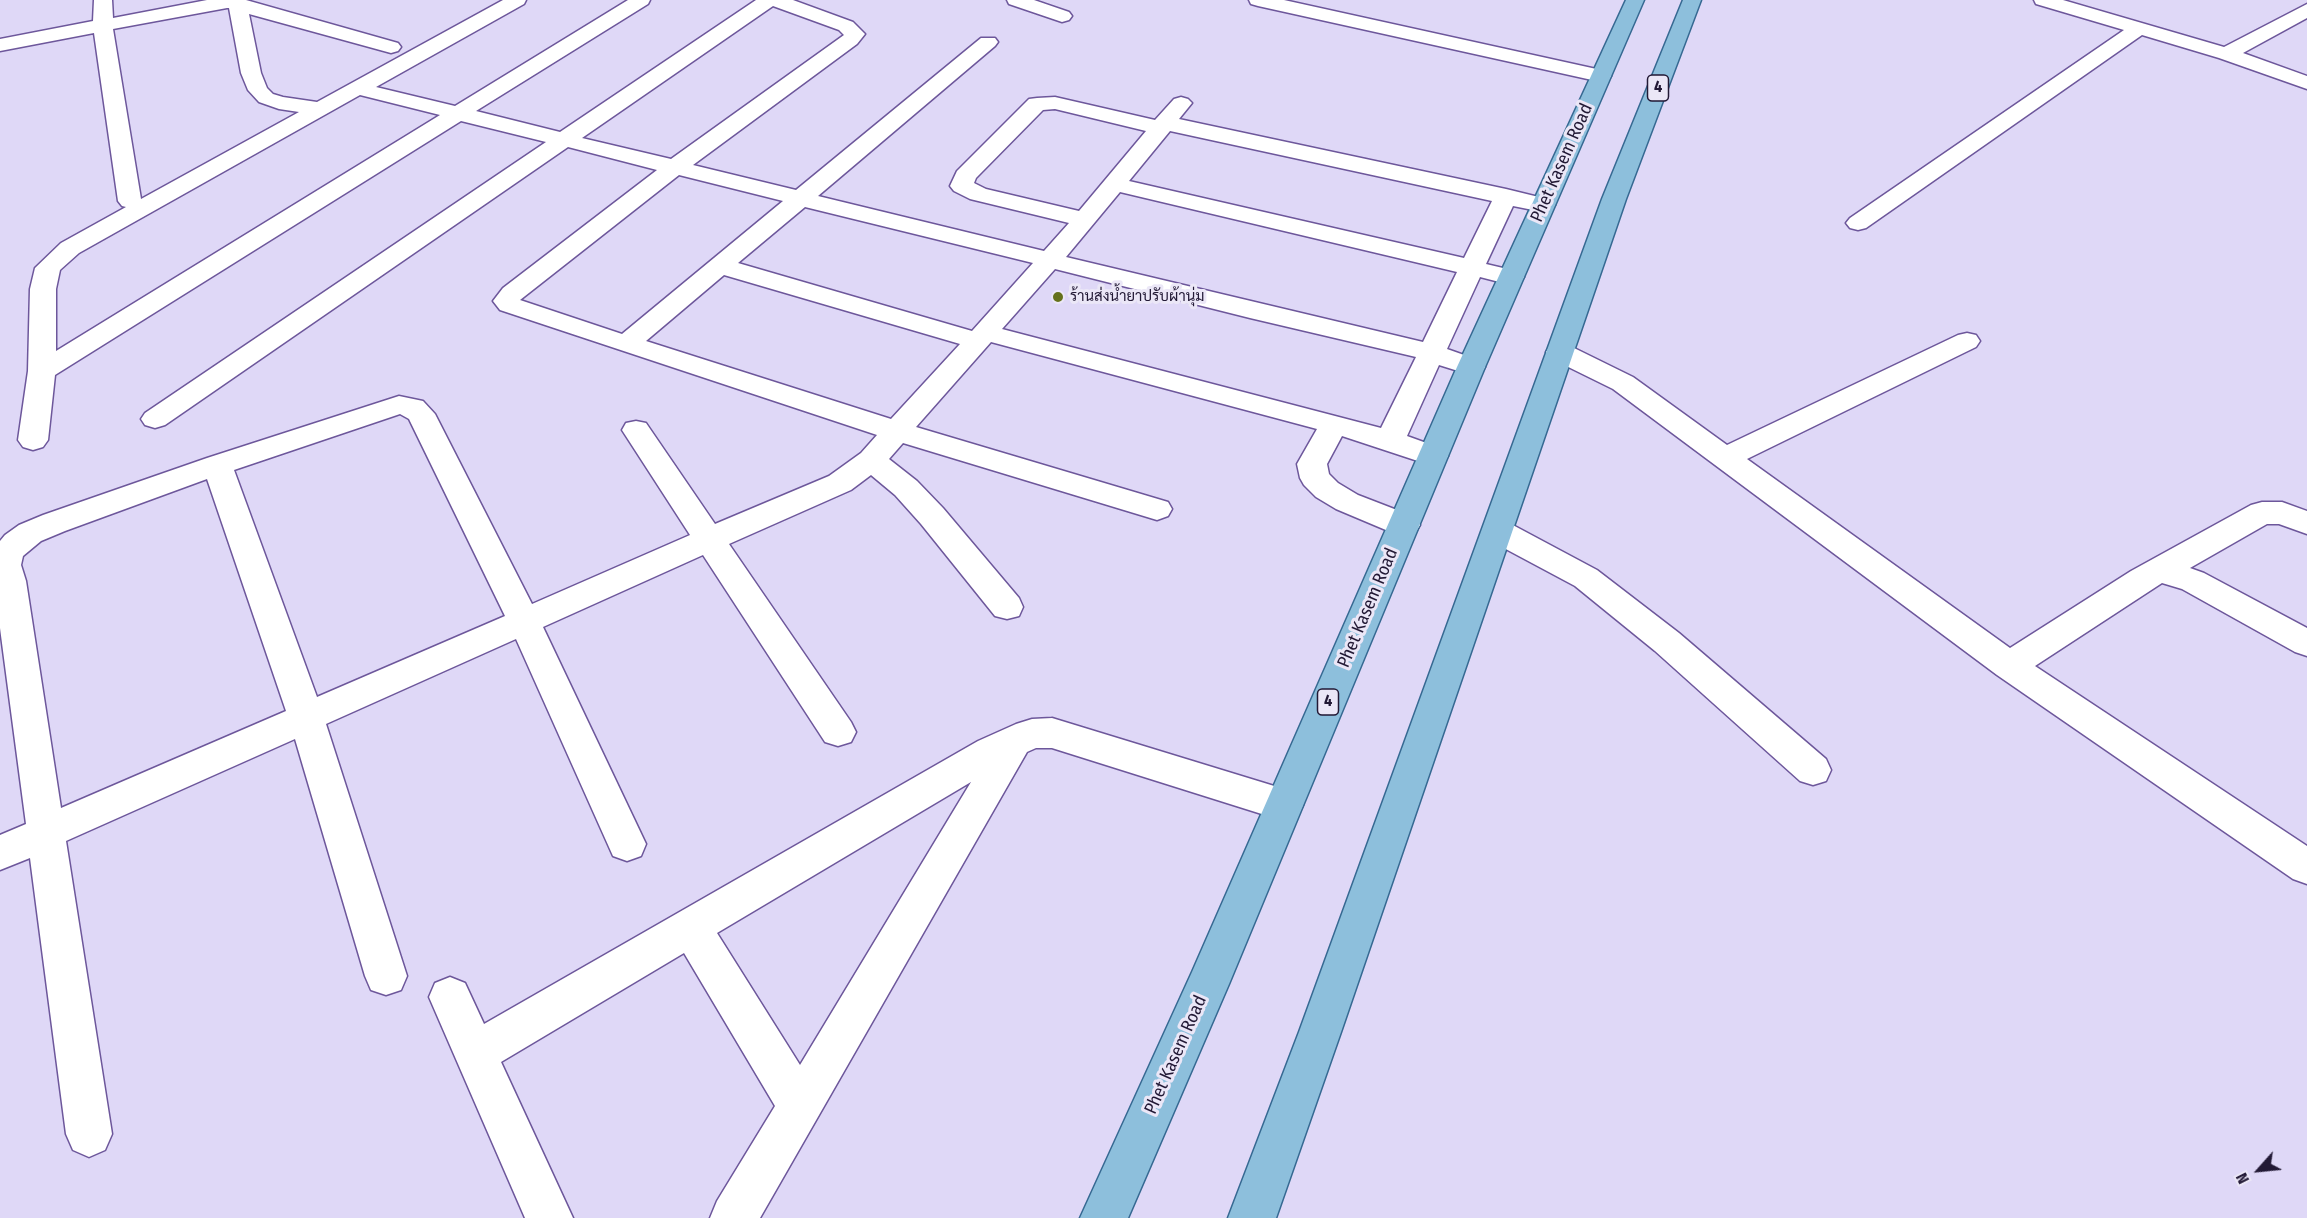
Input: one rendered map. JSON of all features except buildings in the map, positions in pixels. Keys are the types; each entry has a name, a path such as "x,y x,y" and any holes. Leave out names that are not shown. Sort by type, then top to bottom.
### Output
{"main road":[{"name":"Phet Kasem Road","path":"1104,1218 1471,367 1635,0"},
{"name":"4","path":"1252,1218 1619,188 1692,0"}],"street":[{"path":"103,0 102,27 130,201"},
{"path":"33,440 42,371 43,289 48,268 70,248 108,224 517,0"},
{"path":"42,371 641,0"},
{"path":"155,419 769,0"},
{"path":"777,0 846,26 855,34 850,40 675,167 512,293 506,301 509,305 519,309 897,431 1157,509"},
{"path":"1016,0 1062,16"},
{"path":"1258,0 1604,69"},
{"path":"1338,0 1604,69"},
{"path":"2043,0 2226,54 2307,83"},
{"path":"227,3 258,90 266,98 279,103 319,110"},
{"path":"0,45 227,3 391,47"},
{"path":"2226,54 2307,10"},
{"path":"1858,223 2138,29"},
{"path":"626,344 988,42"},
{"path":"356,88 801,200 1430,352 1471,367"},
{"path":"1085,220 978,194 962,186 965,176 1037,104 1055,103 1506,196 1553,185"},
{"path":"0,853 840,483 871,460 982,337 1085,220 1181,104"},
{"path":"1114,184 1511,277"},
{"path":"1390,440 1506,196"},
{"path":"718,265 982,337 1334,424 1390,440 1433,456"},
{"path":"1725,458 1967,341"},
{"path":"1560,352 1623,383 2009,666 2307,867"},
{"path":"89,1134 44,832 10,581 5,565 8,553 16,543 30,533 217,465 399,405 413,406 421,414 524,621 627,844"},
{"path":"1334,424 1312,464 1315,478 1327,490 1347,502 1404,525"},
{"path":"636,430 838,732"},
{"path":"871,460 906,488 932,516 1007,607"},
{"path":"217,465 306,717 386,976"},
{"path":"2009,666 2142,579 2262,513 2282,513 2307,523"},
{"path":"1498,531 1586,578 1667,642 1813,770"},
{"path":"2160,571 2193,581 2307,643"},
{"path":"475,1053 991,752 1016,739 1032,734 1052,733 1284,805"},
{"path":"734,1218 1016,739"},
{"path":"690,927 800,1106"},
{"path":"450,997 549,1218"}],"place":[{"name":"ร้านส่งน้ำยาปรับผ้านุ่ม","path":"1058,297"}]}
